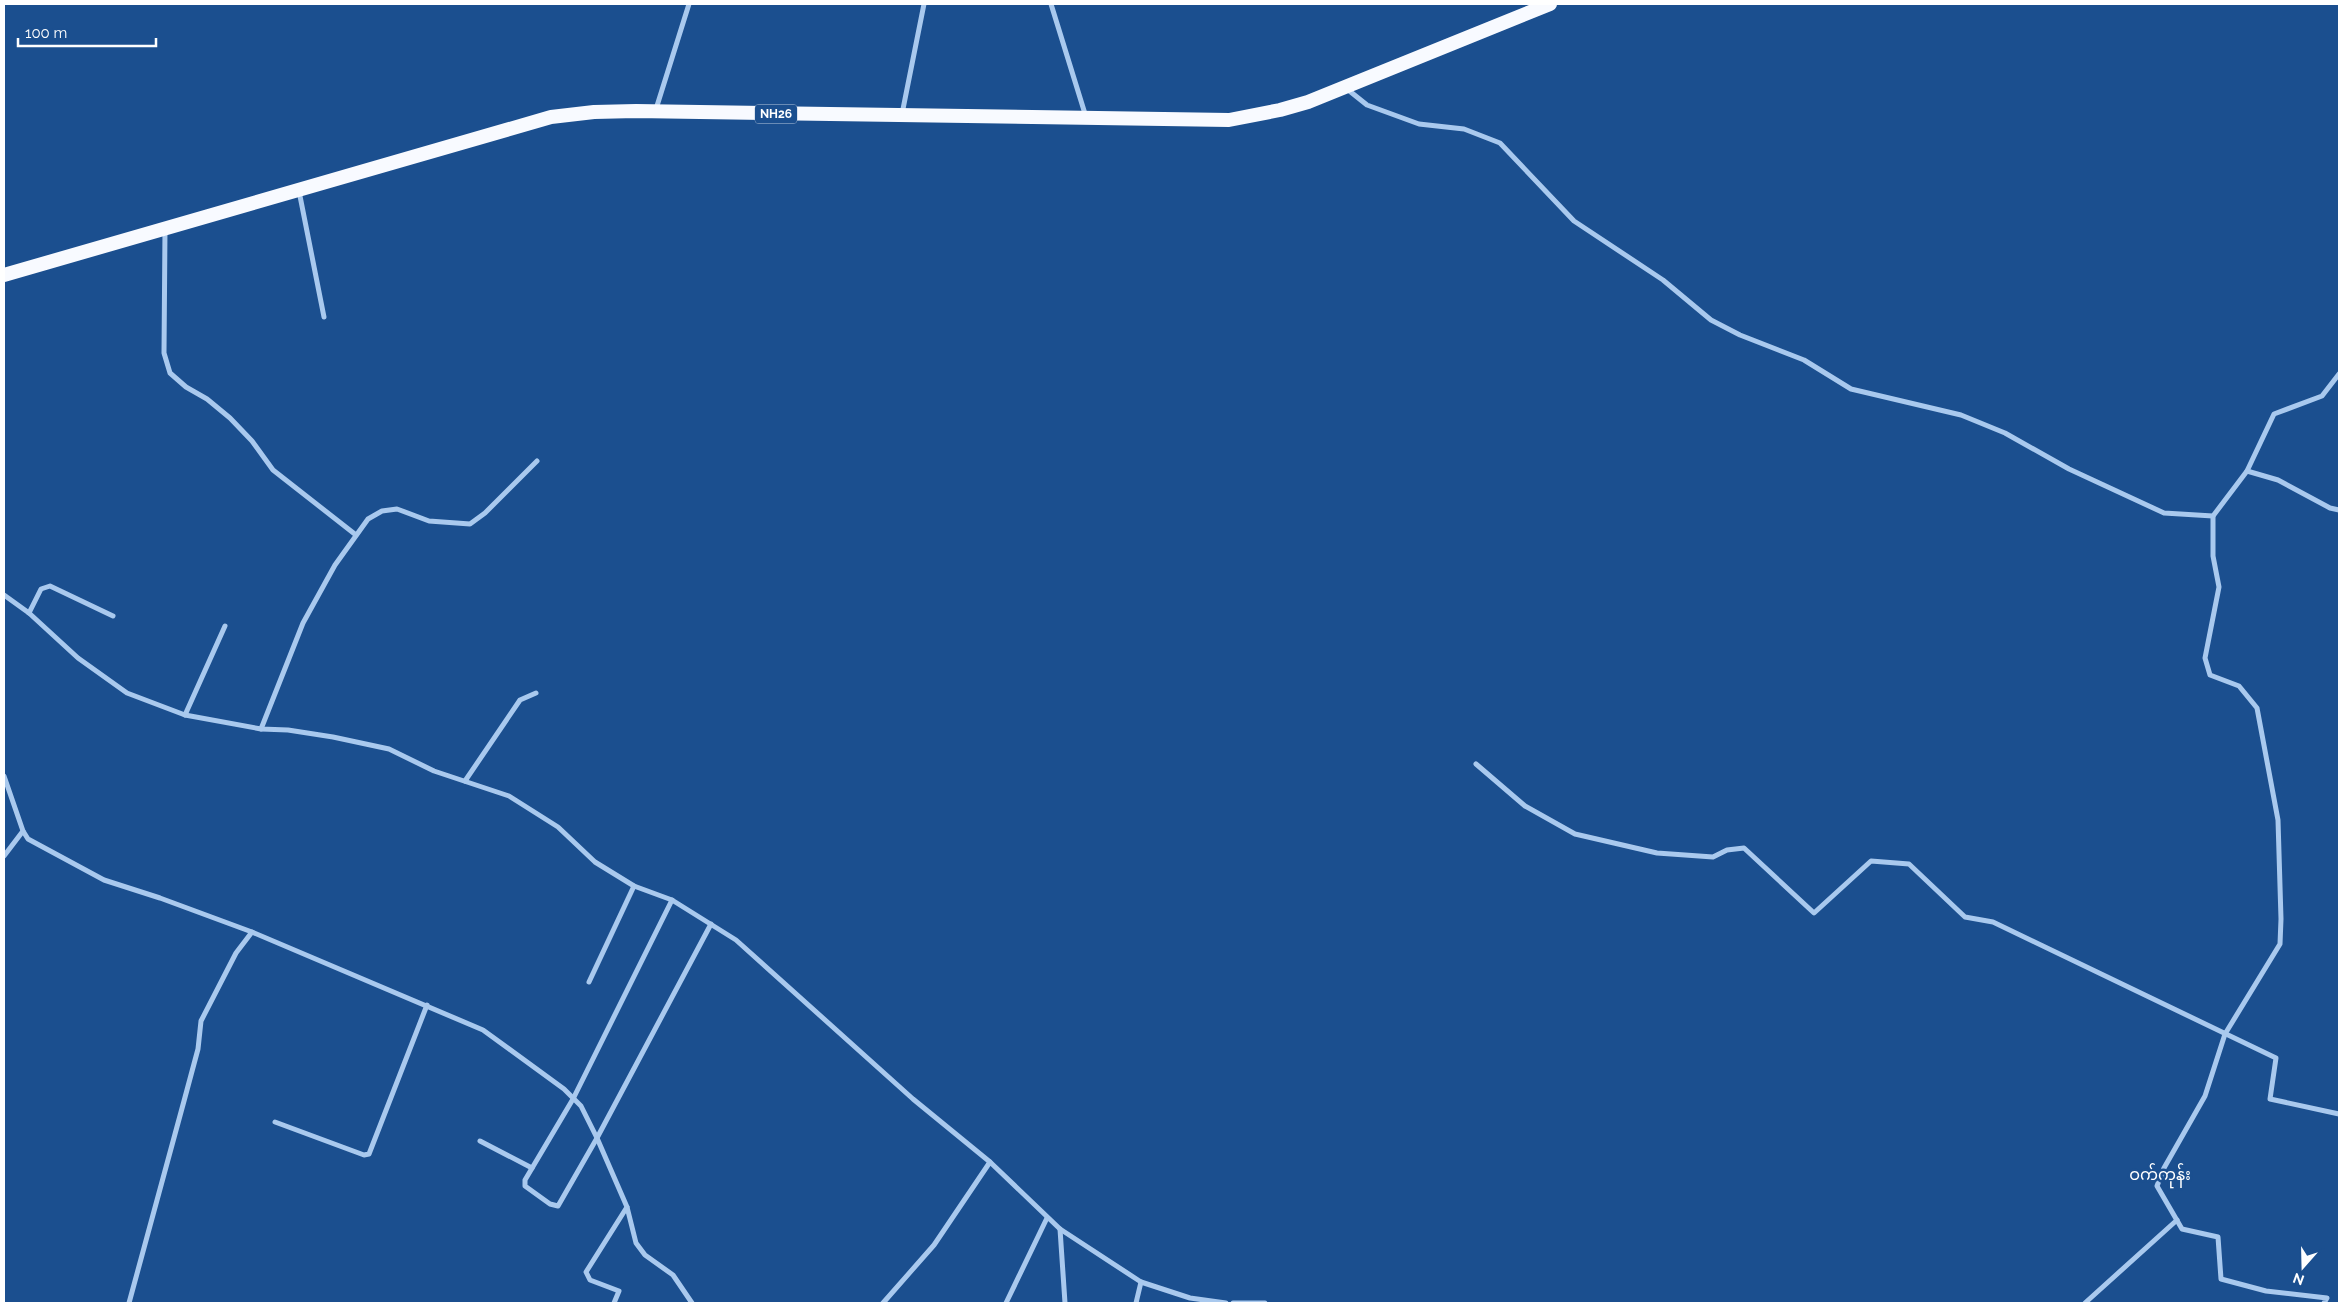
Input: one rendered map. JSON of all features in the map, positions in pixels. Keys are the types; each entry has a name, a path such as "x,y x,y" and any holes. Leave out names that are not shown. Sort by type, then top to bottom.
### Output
{"highway":[{"name":"NH26","path":"4,275 552,117 594,112 655,112 1229,120 1280,110 1344,88 1550,4"}],"street":[{"path":"655,112 689,4"},
{"path":"902,114 924,4"},
{"path":"1051,4 1086,118"},
{"path":"1344,88 1367,105 1419,124 1464,130 1500,143 1574,221 1663,280 1711,320 1740,335 1804,360 1851,389 1961,415 2005,433 2069,469 2164,513 2213,516"},
{"path":"299,191 324,317"},
{"path":"165,230 164,353 170,373 186,387 207,399 230,418 252,441 273,470 356,535"},
{"path":"2324,1303 2327,1298 2266,1290 2221,1279 2218,1237 2182,1229 2157,1186 2164,1168 2205,1096 2225,1034 2280,944 2278,820 2257,708 2239,686 2210,675 2205,658 2219,587 2213,556 2213,516 2247,471 2274,414 2322,396 2339,374"},
{"path":"261,729 303,623 335,565 368,519 382,510 397,509 429,521 470,524 485,514 537,461"},
{"path":"2247,471 2278,480 2330,508 2339,510"},
{"path":"29,613 41,589 50,586 113,616"},
{"path":"4,595 29,613 78,658 127,693 186,715 261,729 288,730 333,737 389,749 434,771 509,796 558,827 595,862 634,886 672,900 736,940 913,1099 990,1162 1046,1218 1060,1229 1141,1282 1190,1298 1226,1303"},
{"path":"186,715 225,626"},
{"path":"465,781 520,700 536,693"},
{"path":"1476,764 1525,806 1575,834 1657,853 1713,857 1726,850 1744,848 1814,914 1871,861 1910,864 1965,917 1993,922 2276,1058 2270,1099 2339,1114"},
{"path":"4,776 23,831 28,839 104,880 160,898 252,932 482,1030 564,1089 581,1106 597,1138 627,1207 636,1243 646,1255 673,1276 692,1303"},
{"path":"4,856 23,831"},
{"path":"589,982 634,886"},
{"path":"672,900 573,1099 525,1180 525,1186 550,1204 558,1206 597,1138 711,924"},
{"path":"129,1303 198,1049 201,1021 236,953 252,932"},
{"path":"275,1122 364,1155 368,1154 427,1005"},
{"path":"480,1140 532,1168"},
{"path":"884,1303 934,1245 990,1162"},
{"path":"614,1303 619,1291 590,1280 586,1272 627,1207"},
{"path":"1006,1303 1046,1218"},
{"path":"2085,1303 2177,1220"},
{"path":"1060,1229 1065,1303"},
{"path":"1136,1303 1141,1282"},
{"path":"1233,1303 1265,1303"}],"district":[{"name":"ဝက်ကုန်း","path":"2160,1174"}]}
